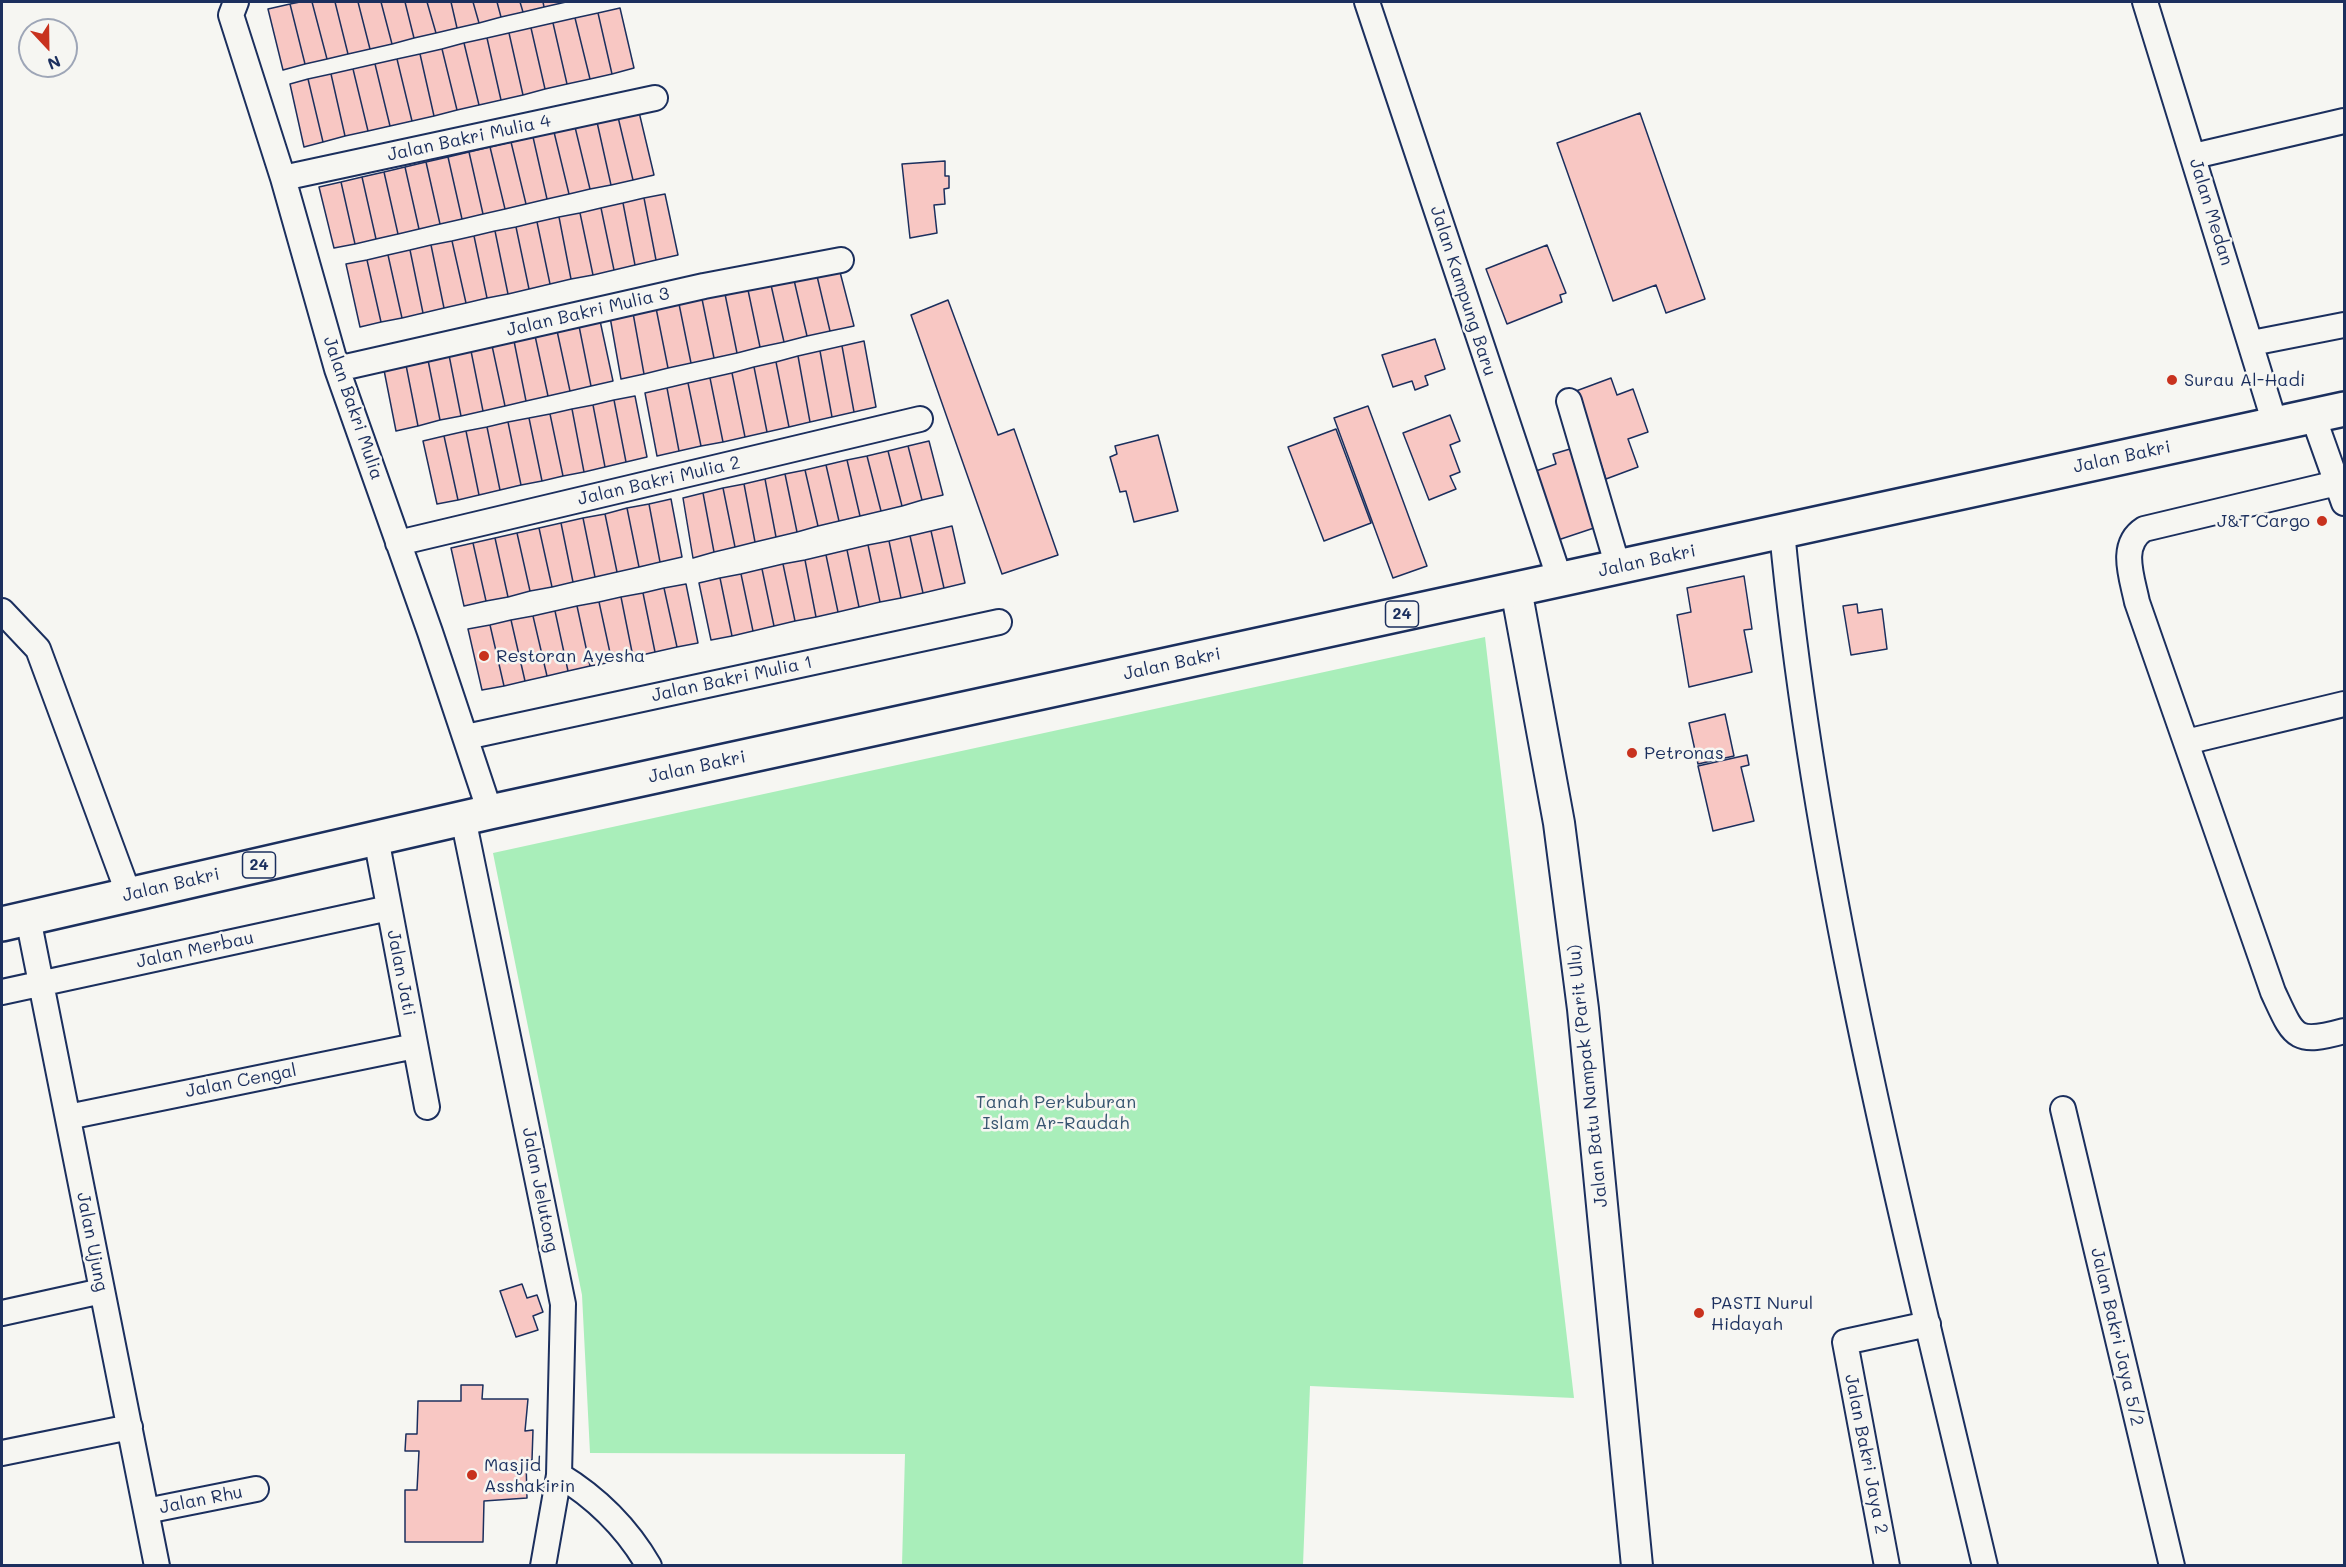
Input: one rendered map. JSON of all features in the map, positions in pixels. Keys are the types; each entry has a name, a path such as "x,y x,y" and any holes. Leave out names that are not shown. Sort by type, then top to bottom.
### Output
{"main road":[{"name":"Jalan Bakri","path":"15,921 477,815 2344,409"}],"street":[{"name":"Jalan Bakri Mulia","path":"236,2 231,15 283,178 337,369 466,737 477,815"},
{"name":"Jalan Kampung Baru","path":"1367,2 1560,580"},
{"name":"Jalan Medan","path":"2145,2 2252,343 2275,424"},
{"name":"Jalan Bakri Mulia 4","path":"283,178 655,98"},
{"path":"2194,156 2344,121"},
{"name":"Jalan Bakri Mulia 3","path":"337,369 704,286 841,260"},
{"path":"2252,343 2344,325"},
{"path":"1569,401 1618,567"},
{"path":"2313,416 2341,493 2180,518 2144,529 2134,535 2129,547 2129,566 2149,635 2273,992 2289,1026 2301,1035 2313,1040 2344,1031"},
{"name":"Jalan Bakri Mulia 2","path":"398,543 920,419"},
{"path":"1782,531 1792,644 1811,771 1844,945 1928,1324 1985,1566"},
{"name":"Jalan Batu Nampak (Parit Ulu)","path":"1516,589 1558,823 1583,1009 1637,1566"},
{"path":"2,611 38,649 129,895"},
{"name":"Jalan Bakri Mulia 1","path":"466,737 999,622"},
{"path":"2186,742 2344,704"},
{"name":"Jalan Jelutong","path":"477,815 563,1304 559,1475 543,1566"},
{"name":"Jalan Jati","path":"376,838 427,1107"},
{"name":"Jalan Merbau","path":"2,992 389,908"},
{"name":"Jalan Ujung","path":"15,921 41,984 157,1566"},
{"name":"Jalan Cengal","path":"68,1117 415,1046"},
{"name":"Jalan Bakri Jaya 5/2","path":"2063,1109 2172,1566"},
{"path":"2,1313 102,1291"},
{"name":"Jalan Bakri Jaya 2","path":"1887,1566 1845,1342 1928,1324"},
{"path":"2,1453 130,1427"},
{"path":"559,1475 602,1505 619,1523 649,1566"},
{"name":"Jalan Rhu","path":"146,1511 256,1490"}],"green space":[{"name":"Tanah Perkuburan Islam Ar-Raudah","path":"1485,637 1574,1398 1310,1386 1303,1565 902,1565 905,1454 590,1453 582,1295 493,853"}],"building":[{"path":"312,2 327,59 305,64 290,4"},
{"path":"312,2 335,2 348,54 327,59"},
{"path":"335,2 358,2 370,49 348,54"},
{"path":"358,2 381,2 392,44 370,49"},
{"path":"381,2 405,2 414,38 392,44"},
{"path":"405,2 427,2 436,33 414,38"},
{"path":"427,2 451,2 457,28 436,33"},
{"path":"451,2 473,2 479,23 457,28"},
{"path":"473,2 497,2 501,17 479,23"},
{"path":"497,2 520,2 523,12 501,17"},
{"path":"520,2 543,2 544,7 523,12"},
{"path":"543,2 566,2 544,7"},
{"path":"290,4 305,64 283,70 268,9"},
{"path":"620,8 634,68 612,74 598,13"},
{"path":"598,13 612,74 590,79 575,18"},
{"path":"575,18 590,79 567,84 553,23"},
{"path":"553,23 567,84 545,89 531,28"},
{"path":"531,28 545,89 523,95 509,33"},
{"path":"509,33 523,95 501,100 487,38"},
{"path":"487,38 501,100 479,105 464,43"},
{"path":"464,43 479,105 457,110 442,49"},
{"path":"442,49 457,110 434,116 420,54"},
{"path":"420,54 434,116 412,121 397,59"},
{"path":"397,59 412,121 390,126 375,64"},
{"path":"375,64 390,126 368,131 353,69"},
{"path":"353,69 368,131 345,136 331,74"},
{"path":"331,74 345,136 323,142 308,79"},
{"path":"308,79 323,142 304,147 290,84"},
{"path":"639,112 654,175 633,180 618,117"},
{"path":"1640,113 1705,299 1666,313 1656,285 1613,301 1557,143"},
{"path":"618,117 633,180 611,185 597,122"},
{"path":"597,122 611,185 590,189 575,127"},
{"path":"575,127 590,189 569,194 554,132"},
{"path":"554,132 569,194 547,199 533,137"},
{"path":"533,137 547,199 526,204 511,142"},
{"path":"511,142 526,204 505,209 490,147"},
{"path":"490,147 505,209 483,214 469,152"},
{"path":"469,152 483,214 462,219 448,157"},
{"path":"448,157 462,219 440,224 426,162"},
{"path":"945,161 945,176 949,176 949,188 944,189 945,204 934,205 937,233 910,238 902,164"},
{"path":"426,162 440,224 419,229 405,167"},
{"path":"405,167 419,229 398,234 384,172"},
{"path":"384,172 398,234 376,239 362,177"},
{"path":"362,177 376,239 355,244 341,182"},
{"path":"341,182 355,244 334,248 319,187"},
{"path":"665,194 678,255 656,260 644,198"},
{"path":"644,198 656,260 635,265 623,203"},
{"path":"623,203 635,265 614,270 601,208"},
{"path":"601,208 614,270 593,275 580,213"},
{"path":"580,213 593,275 571,279 559,217"},
{"path":"559,217 571,279 550,284 537,222"},
{"path":"537,222 550,284 529,289 516,227"},
{"path":"516,227 529,289 508,294 495,231"},
{"path":"495,231 508,294 487,298 474,236"},
{"path":"474,236 487,298 466,303 452,241"},
{"path":"452,241 466,303 444,308 431,245"},
{"path":"431,245 444,308 423,313 410,250"},
{"path":"1547,245 1566,293 1560,295 1562,302 1507,324 1486,269"},
{"path":"410,250 423,313 402,318 388,255"},
{"path":"388,255 402,318 381,322 367,260"},
{"path":"367,260 381,322 360,327 346,264"},
{"path":"840,272 854,326 830,331 817,276"},
{"path":"817,276 830,331 807,336 794,280"},
{"path":"794,280 807,336 784,342 771,285"},
{"path":"771,285 784,342 760,347 748,290"},
{"path":"748,290 760,347 737,353 725,294"},
{"path":"725,294 737,353 714,358 702,299"},
{"path":"702,299 714,358 691,363 679,304"},
{"path":"948,300 998,435 1014,429 1058,555 1002,574 911,315"},
{"path":"679,304 691,363 668,368 656,308"},
{"path":"656,308 668,368 644,374 633,313"},
{"path":"633,313 644,374 621,379 610,317"},
{"path":"599,316 613,381 591,386 578,321"},
{"path":"578,321 591,386 570,391 556,326"},
{"path":"556,326 570,391 548,396 534,331"},
{"path":"534,331 548,396 526,401 513,336"},
{"path":"513,336 526,401 505,406 491,341"},
{"path":"1435,339 1445,369 1425,376 1428,385 1415,390 1412,381 1393,387 1382,355"},
{"path":"491,341 505,406 483,411 470,346"},
{"path":"864,341 876,407 854,412 842,346"},
{"path":"470,346 483,411 461,416 448,350"},
{"path":"842,346 854,412 832,417 820,351"},
{"path":"448,350 461,416 440,420 427,355"},
{"path":"820,351 832,417 810,422 798,356"},
{"path":"427,355 440,420 418,426 405,360"},
{"path":"798,356 810,422 789,427 776,362"},
{"path":"405,360 418,426 396,431 383,365"},
{"path":"776,362 789,427 767,432 754,367"},
{"path":"754,367 767,432 745,437 732,373"},
{"path":"732,373 745,437 723,442 710,378"},
{"path":"710,378 723,442 701,446 688,383"},
{"path":"1611,378 1617,395 1633,389 1648,432 1628,439 1638,467 1606,479 1576,391"},
{"path":"688,383 701,446 679,451 667,388"},
{"path":"667,388 679,451 657,456 645,393"},
{"path":"635,396 647,457 626,462 614,400"},
{"path":"614,400 626,462 605,467 593,405"},
{"path":"593,405 605,467 584,472 572,409"},
{"path":"1368,406 1427,566 1393,578 1334,418"},
{"path":"572,409 584,472 563,476 550,414"},
{"path":"550,414 563,476 542,481 529,418"},
{"path":"1450,415 1460,441 1450,445 1460,472 1450,476 1456,489 1429,500 1403,433"},
{"path":"529,418 542,481 521,485 508,422"},
{"path":"508,422 521,485 500,490 487,427"},
{"path":"487,427 500,490 479,495 466,431"},
{"path":"1336,429 1371,523 1324,541 1288,447"},
{"path":"466,431 479,495 458,500 444,436"},
{"path":"1158,435 1178,511 1134,522 1126,491 1120,492 1110,457 1117,454 1115,446"},
{"path":"444,436 458,500 437,504 423,441"},
{"path":"929,441 943,495 922,500 908,446"},
{"path":"908,446 922,500 902,506 888,451"},
{"path":"1570,449 1574,463 1580,461 1597,527 1555,541 1533,472 1556,464 1553,454"},
{"path":"888,451 902,506 881,511 867,456"},
{"path":"867,456 881,511 860,516 847,460"},
{"path":"847,460 860,516 839,521 826,465"},
{"path":"826,465 839,521 818,526 805,470"},
{"path":"805,470 818,526 797,532 785,474"},
{"path":"785,474 797,532 776,537 765,479"},
{"path":"765,479 776,537 755,542 744,484"},
{"path":"744,484 755,542 735,547 723,488"},
{"path":"723,488 735,547 714,552 703,493"},
{"path":"703,493 714,552 693,558 683,498"},
{"path":"671,499 682,557 660,562 649,504"},
{"path":"649,504 660,562 639,567 627,508"},
{"path":"627,508 639,567 617,572 605,514"},
{"path":"605,514 617,572 595,577 583,518"},
{"path":"583,518 595,577 573,582 561,523"},
{"path":"561,523 573,582 552,587 539,528"},
{"path":"952,526 965,583 944,588 931,531"},
{"path":"539,528 552,587 530,591 517,533"},
{"path":"931,531 944,588 923,593 910,536"},
{"path":"517,533 530,591 508,597 495,538"},
{"path":"910,536 923,593 901,598 889,541"},
{"path":"495,538 508,597 486,601 473,543"},
{"path":"889,541 901,598 880,602 868,545"},
{"path":"473,543 486,601 464,606 451,548"},
{"path":"868,545 880,602 859,607 847,550"},
{"path":"847,550 859,607 838,612 826,555"},
{"path":"826,555 838,612 816,617 805,560"},
{"path":"805,560 816,617 795,621 783,564"},
{"path":"783,564 795,621 774,626 762,569"},
{"path":"762,569 774,626 753,631 741,574"},
{"path":"741,574 753,631 732,636 720,578"},
{"path":"1744,576 1752,629 1744,630 1752,672 1689,687 1677,615 1691,612 1687,588"},
{"path":"720,578 732,636 711,640 699,583"},
{"path":"686,584 698,643 677,647 664,588"},
{"path":"664,588 677,647 655,652 643,593"},
{"path":"643,593 655,652 633,657 621,597"},
{"path":"621,597 633,657 612,662 599,602"},
{"path":"599,602 612,662 590,666 577,606"},
{"path":"1857,604 1858,613 1882,609 1887,649 1851,655 1843,606"},
{"path":"577,606 590,666 568,671 555,611"},
{"path":"555,611 568,671 547,676 533,616"},
{"path":"533,616 547,676 525,681 511,620"},
{"path":"511,620 525,681 504,686 490,625"},
{"path":"490,625 504,686 482,690 468,629"},
{"path":"1725,714 1734,756 1698,764 1689,723"},
{"path":"1747,755 1749,765 1741,767 1754,821 1713,831 1698,766"},
{"path":"522,1284 527,1298 537,1295 543,1312 533,1316 538,1330 516,1337 500,1291"},
{"name":"Masjid Asshakirin","path":"461,1385 483,1385 482,1399 528,1399 525,1431 533,1430 532,1460 526,1460 527,1498 484,1501 483,1542 405,1542 405,1490 417,1490 419,1451 405,1451 406,1434 417,1434 418,1401 461,1401"}],"place":[{"name":"Surau Al-Hadi","path":"2172,380"},
{"name":"J&T Cargo","path":"2322,521"},
{"name":"Restoran Ayesha","path":"484,656"},
{"name":"Petronas","path":"1632,753"},
{"name":"PASTI Nurul Hidayah","path":"1699,1313"},
{"name":"Masjid Asshakirin","path":"472,1475"}]}
